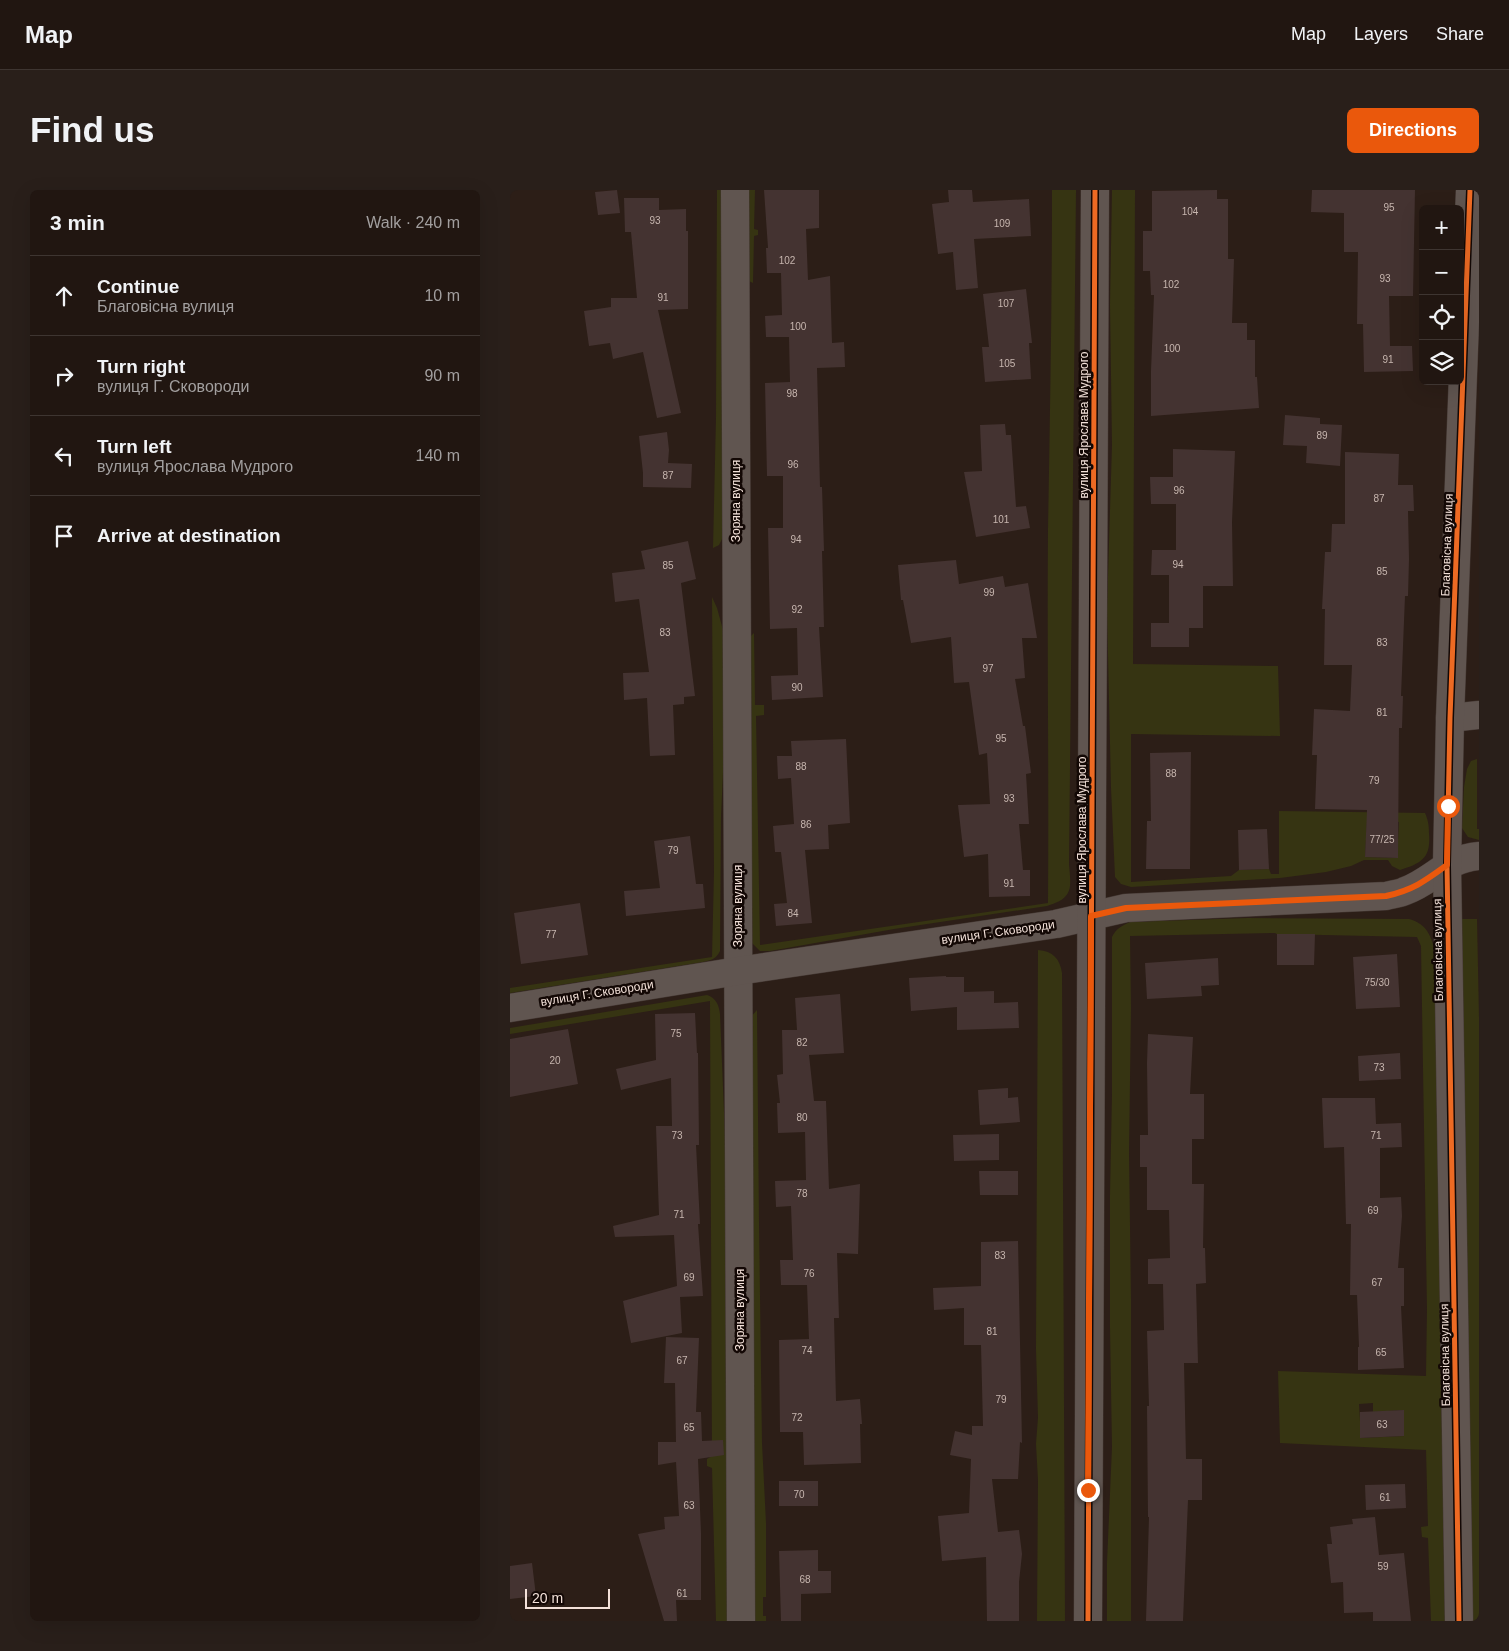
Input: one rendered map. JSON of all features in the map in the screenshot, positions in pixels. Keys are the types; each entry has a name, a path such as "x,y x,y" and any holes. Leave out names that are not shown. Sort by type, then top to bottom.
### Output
{"street":[{"name":"Зоряна вулиця","path":"736,190 741,1621"},
{"name":"вулиця Ярослава Мудрого","path":"1088,1621 1095,190"},
{"name":"Благовісна вулиця","path":"1459,1621 1447,865 1450,718 1470,190"},
{"path":"1450,718 1479,715"},
{"name":"вулиця Г. Сковороди","path":"510,1008 738,971 1056,924 1126,908 1386,896 1405,892 1425,881 1447,865 1479,856"}],"shaded area":[{"path":"717,190 722,190 723,537 719,545 713,548 716,418"},
{"path":"746,190 755,190 754,229 758,230 758,235 754,236 753,283 749,281"},
{"path":"1052,190 1076,190 1069,891 1062,899 1047,906 894,929 770,951 760,951 751,942 750,637 754,633 755,705 764,705 764,715 756,716 760,945 1048,903 1048,529"},
{"path":"1112,190 1135,190 1133,664 1278,666 1280,736 1131,734 1131,882 1231,876 1239,870 1269,869 1271,874 1279,874 1279,811 1425,813 1429,827 1429,848 1424,858 1415,865 1400,870 1392,866 1388,860 1364,860 1351,866 1326,872 1280,878 1131,887 1121,884 1115,877 1107,609 1112,445 1110,305","holes":["1367,821 1399,822 1397,858 1365,857"]},
{"path":"712,597 723,630 725,730 721,816 720,951 717,956 709,961 510,993 510,988 712,957 714,872"},
{"path":"1477,759 1477,829 1479,829 1479,840 1468,837 1462,828 1467,769 1471,761"},
{"path":"1248,918 1409,919 1421,924 1428,932 1436,954 1444,1334 1442,1425 1446,1488 1443,1518 1447,1621 1431,1621 1428,1538 1422,1537 1421,1527 1428,1526 1426,1450 1280,1443 1278,1371 1426,1376 1427,1309 1421,946 1417,937 1275,933 1130,936 1131,1621 1107,1621 1107,1563 1112,1447 1110,1195 1112,937 1119,928 1130,922","holes":["1373,1403 1373,1412 1403,1410 1404,1436 1361,1438 1359,1404"]},
{"path":"1460,919 1477,919 1479,1018 1479,1621 1470,1621"},
{"path":"1038,950 1052,954 1060,964 1062,973 1065,1621 1037,1621"},
{"path":"707,995 716,1002 720,1014 726,1161 726,1523 731,1621 716,1621 712,1468 707,1466 707,1459 712,1456 710,1001 510,1034 510,1028"},
{"path":"757,1010 762,1443 766,1523 766,1597 763,1597 763,1616 766,1616 766,1621 751,1621 749,1019"}],"building":[{"path":"617,190 620,213 598,215 595,192"},
{"path":"764,190 819,190 819,228 806,229 808,280 830,276 832,343 844,342 845,367 817,368 820,487 822,487 824,551 822,551 824,627 819,627 823,697 772,700 771,676 798,675 797,628 770,629 768,528 783,528 783,476 767,476 765,383 790,382 789,337 766,337 765,316 782,315 781,273 767,273 766,248 768,248"},
{"path":"948,190 972,190 973,202 1029,199 1031,236 974,239 978,288 956,290 953,252 938,254 932,204 949,202"},
{"path":"1217,190 1217,199 1228,199 1228,259 1234,259 1232,323 1247,323 1247,340 1255,340 1255,377 1257,377 1259,408 1151,416 1154,295 1151,295 1150,271 1143,271 1143,231 1152,231 1152,191"},
{"path":"1312,190 1415,190 1413,296 1389,296 1390,346 1412,346 1413,371 1364,372 1363,324 1357,324 1358,252 1344,252 1344,213 1311,212"},
{"path":"624,198 659,198 659,210 686,209 686,231 688,231 688,309 658,310 681,413 657,418 643,352 613,359 610,343 589,346 584,311 611,307 611,298 637,298 631,232 625,232"},
{"path":"1026,289 1032,343 1029,343 1031,379 985,382 982,347 989,347 983,294"},
{"path":"1285,415 1320,418 1320,424 1342,425 1340,466 1306,463 1307,446 1283,445"},
{"path":"1005,424 1006,435 1011,435 1016,507 1026,506 1030,528 976,537 964,472 982,471 980,425"},
{"path":"667,432 668,463 692,464 691,488 643,487 639,436"},
{"path":"1173,449 1235,451 1232,522 1233,586 1203,586 1203,628 1189,628 1189,647 1151,647 1151,623 1169,623 1169,575 1151,575 1152,550 1176,550 1176,504 1151,504 1150,477 1173,477"},
{"path":"1345,452 1399,454 1398,485 1413,485 1414,511 1408,511 1408,596 1405,596 1401,696 1403,696 1402,728 1399,728 1398,858 1365,857 1367,810 1315,809 1317,755 1312,755 1314,709 1350,711 1352,665 1324,665 1325,609 1322,609 1325,552 1331,552 1332,524 1345,524"},
{"path":"688,541 696,579 681,583 695,696 684,697 684,704 673,705 675,755 650,756 647,698 624,700 623,673 649,672 639,599 615,602 612,573 645,569 641,551"},
{"path":"956,560 959,584 1003,576 1005,587 1028,583 1037,638 1022,638 1025,678 1015,679 1023,726 1025,726 1031,773 1026,774 1029,824 1019,824 1023,870 1030,870 1030,896 989,897 988,854 964,857 958,805 990,804 987,753 979,755 969,682 954,683 951,637 911,643 903,600 901,600 898,565"},
{"path":"846,739 850,823 828,825 829,849 805,850 812,923 776,926 774,904 787,903 781,852 775,852 773,826 794,824 791,778 778,779 777,756 792,756 791,741"},
{"path":"1191,752 1190,869 1146,869 1147,821 1151,821 1150,753"},
{"path":"1267,829 1269,869 1239,870 1238,830"},
{"path":"690,836 696,884 703,884 705,908 626,916 624,891 660,888 654,841"},
{"path":"580,903 588,955 521,964 514,913"},
{"path":"1277,934 1315,934 1314,965 1277,965"},
{"path":"1397,954 1400,1007 1356,1009 1353,957"},
{"path":"1218,958 1219,985 1201,986 1202,996 1147,999 1145,963"},
{"path":"964,977 964,992 994,991 994,1003 1018,1002 1019,1028 957,1030 957,1007 911,1011 909,978"},
{"path":"840,994 844,1053 809,1055 814,1101 826,1101 829,1189 860,1184 858,1254 837,1253 839,1318 834,1318 836,1401 860,1399 862,1424 860,1424 861,1463 804,1465 803,1432 780,1432 779,1340 809,1339 807,1285 781,1285 780,1260 793,1260 791,1206 776,1207 775,1181 806,1180 805,1132 778,1133 777,1103 780,1103 777,1075 783,1074 782,1030 797,1030 795,998"},
{"path":"695,1013 698,1053 699,1145 696,1145 700,1224 698,1224 703,1296 680,1297 682,1333 631,1343 623,1301 677,1286 674,1235 615,1237 613,1226 659,1215 656,1126 672,1126 671,1078 621,1090 616,1069 656,1060 655,1014"},
{"path":"568,1029 578,1084 510,1097 510,1039"},
{"path":"1148,1034 1193,1037 1190,1094 1204,1094 1204,1139 1192,1139 1192,1184 1204,1184 1203,1248 1205,1248 1206,1283 1196,1284 1198,1363 1184,1363 1186,1459 1202,1459 1202,1500 1188,1500 1183,1621 1146,1621 1149,1517 1147,1331 1164,1330 1163,1284 1148,1284 1148,1259 1170,1258 1169,1210 1147,1210 1147,1167 1140,1167 1140,1135 1148,1135"},
{"path":"1400,1053 1401,1079 1359,1081 1358,1056"},
{"path":"1008,1088 1008,1098 1018,1097 1020,1122 980,1125 978,1090"},
{"path":"1322,1098 1375,1098 1376,1124 1401,1123 1402,1147 1380,1148 1380,1198 1401,1197 1402,1216 1398,1268 1404,1268 1404,1306 1401,1306 1404,1368 1358,1370 1357,1295 1350,1295 1351,1224 1346,1224 1344,1147 1324,1148"},
{"path":"999,1134 999,1160 954,1161 953,1135"},
{"path":"979,1171 1018,1171 1018,1195 980,1195"},
{"path":"1018,1241 1022,1443 1020,1442 1018,1479 992,1479 998,1532 1019,1530 1022,1554 1019,1582 1019,1621 987,1621 986,1557 942,1561 938,1516 969,1513 971,1459 950,1455 955,1431 972,1435 972,1426 983,1426 981,1345 964,1345 964,1308 934,1310 933,1288 981,1286 981,1242"},
{"path":"666,1337 699,1338 696,1412 701,1412 702,1441 723,1440 724,1455 698,1459 701,1600 676,1600 677,1621 664,1621 638,1534 665,1529 664,1517 679,1516 676,1462 658,1465 658,1442 676,1442 675,1383 664,1383"},
{"path":"1404,1410 1404,1436 1360,1438 1360,1412"},
{"path":"779,1481 818,1481 818,1506 779,1506"},
{"path":"1405,1484 1406,1508 1366,1510 1365,1485"},
{"path":"1375,1517 1379,1555 1404,1553 1411,1621 1373,1621 1373,1612 1344,1613 1343,1582 1331,1583 1327,1544 1332,1544 1330,1527 1353,1524 1352,1519"},
{"path":"818,1550 818,1571 831,1571 831,1593 801,1594 801,1621 781,1621 779,1551"},
{"path":"532,1563 536,1596 510,1599 510,1566"}],"cycle path":[{"path":"1088,1621 1095,190"},
{"path":"1459,1621 1447,865 1450,718 1470,190"}],"route":[{"path":"1088,1490 1091,916 1126,908 1386,896 1405,892 1425,881 1447,865 1448,806"}]}
